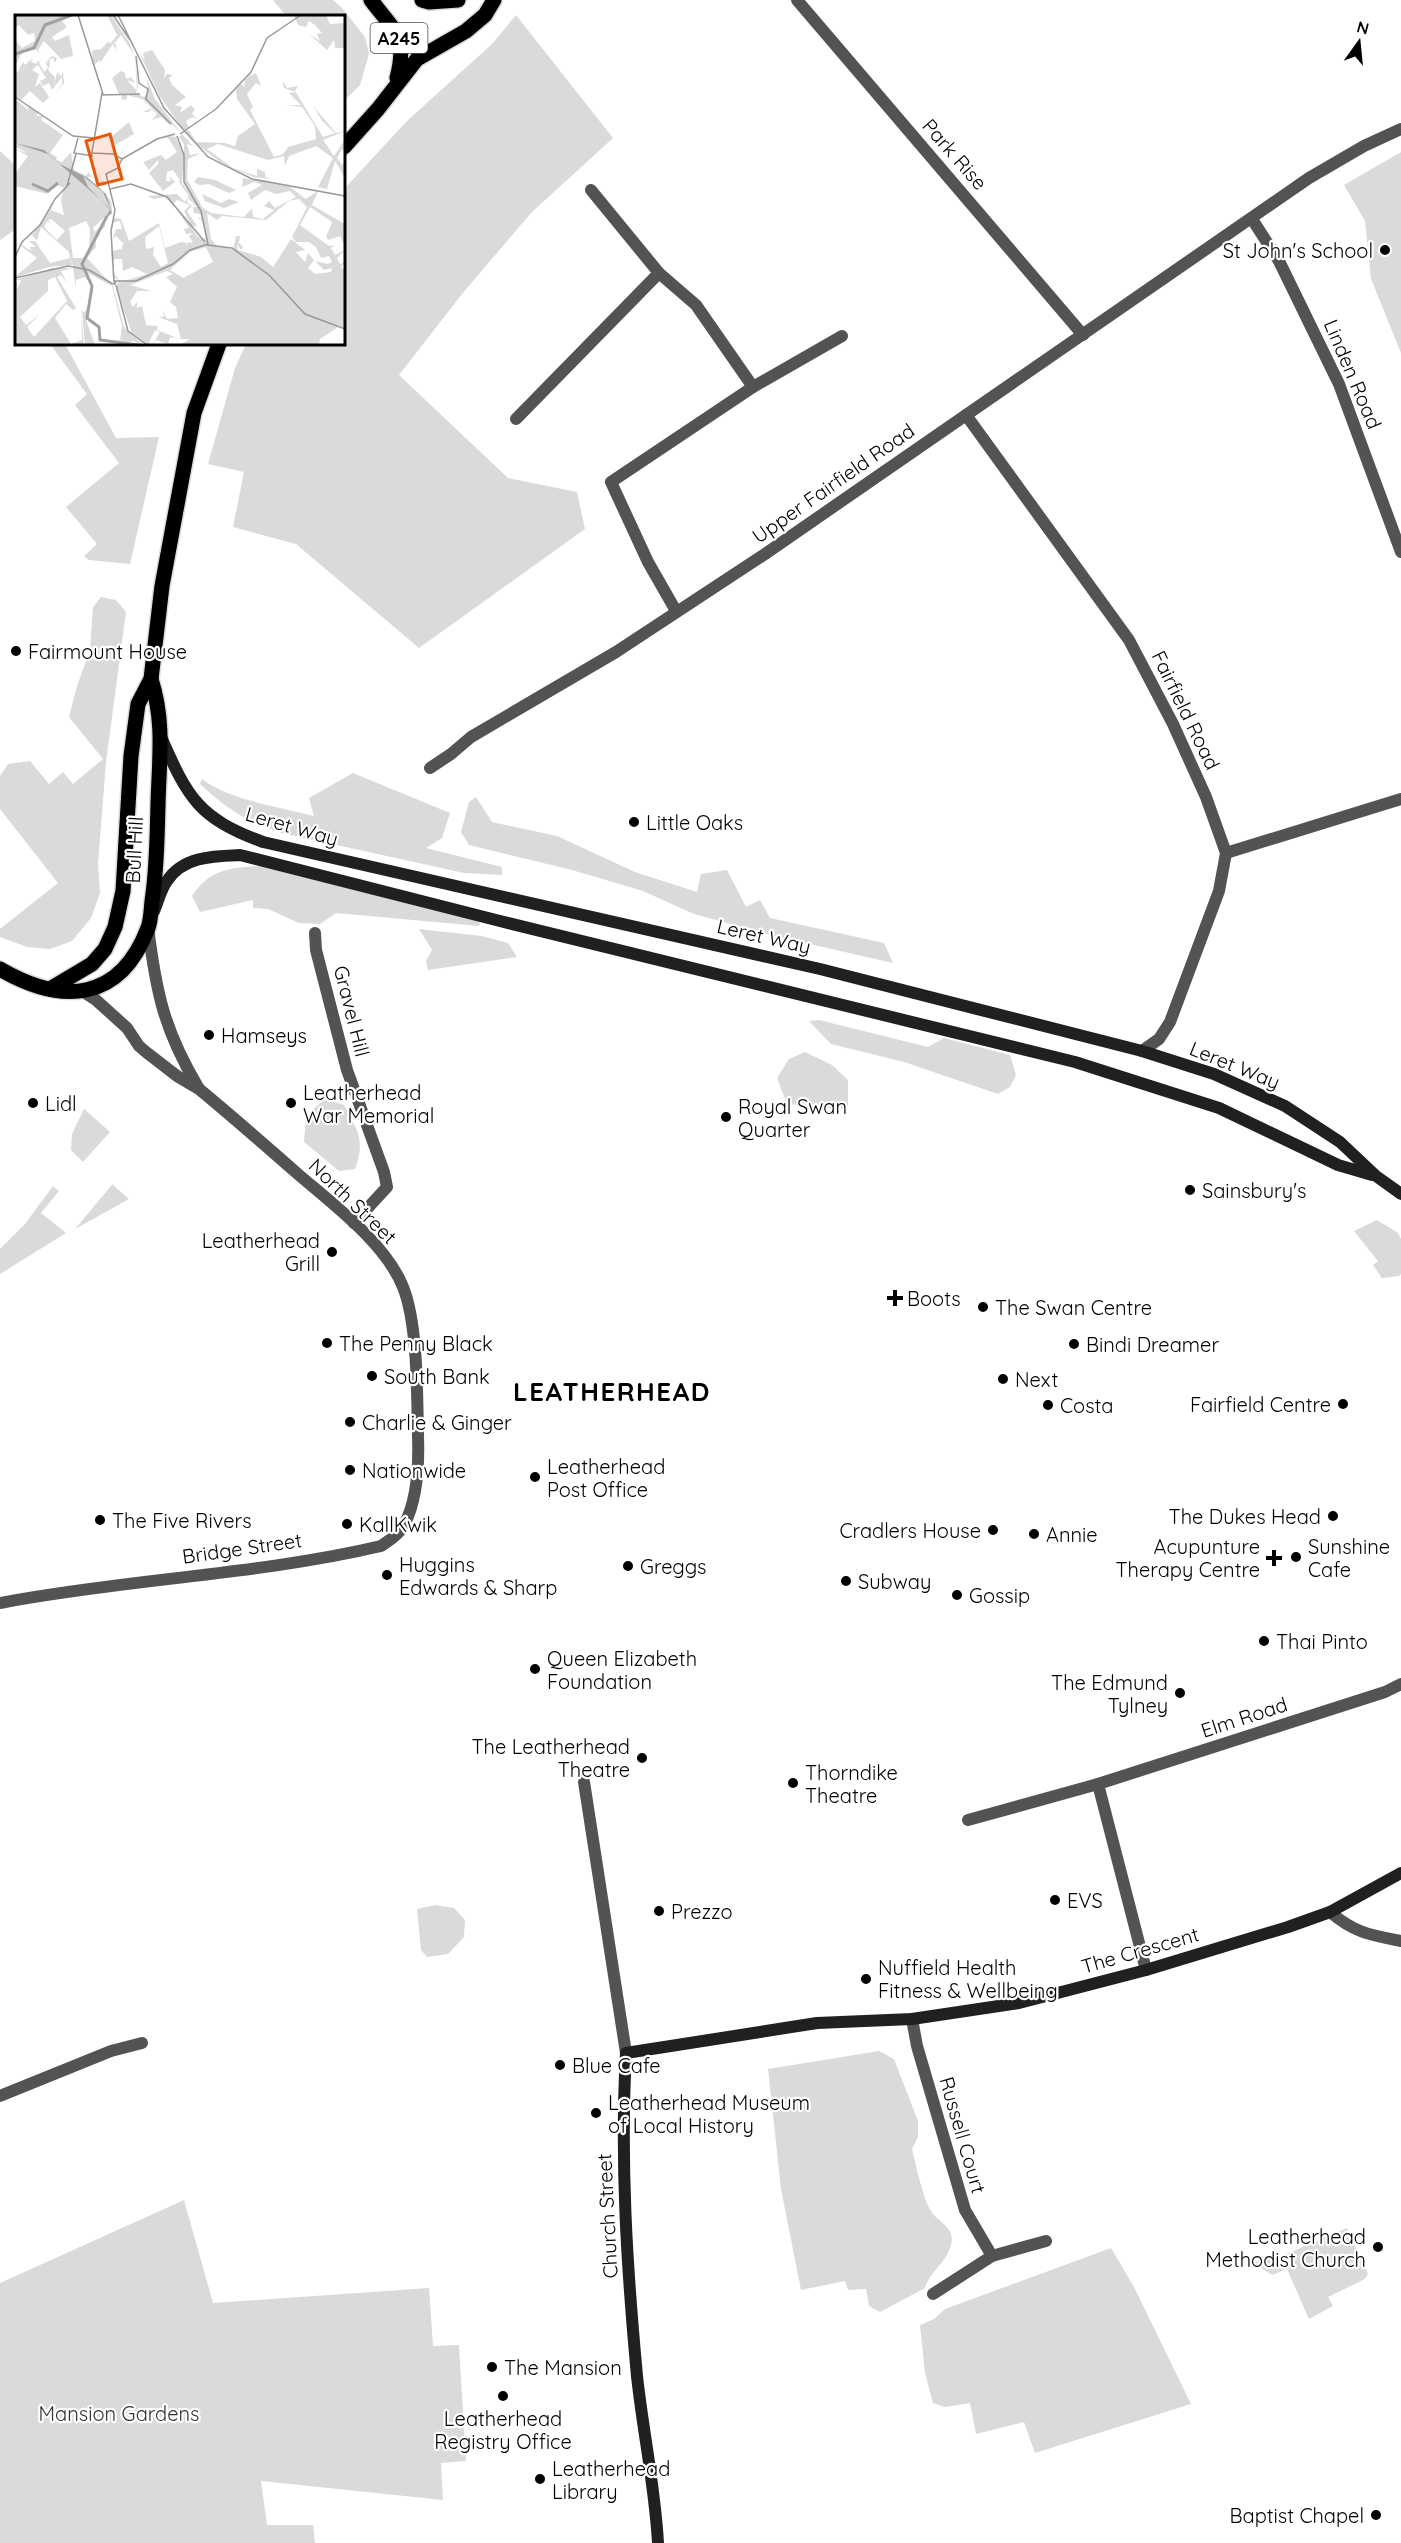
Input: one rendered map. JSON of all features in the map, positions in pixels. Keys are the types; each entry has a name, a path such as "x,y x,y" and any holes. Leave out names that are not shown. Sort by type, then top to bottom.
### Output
{"main road":[{"name":"A245","path":"371,0 399,37 402,58 396,84"},
{"name":"A245","path":"422,0 429,2 458,0"},
{"path":"345,146 378,109 417,59 466,31 485,15 494,0"},
{"name":"Bull Hill","path":"50,989 92,964 105,949 115,927 123,891 125,824 136,713 138,704 151,679 162,586 194,413 219,345"},
{"name":"Bull Hill","path":"82,991 97,988 123,971 148,927 156,870 161,736 159,704 151,679"},
{"name":"Leret Way","path":"161,736 182,784 192,800 220,823 263,842 820,969 1142,1051 1222,1078 1285,1106 1340,1142 1376,1176 1401,1194"},
{"name":"Leret Way","path":"148,927 167,881 178,869 200,857 240,855 1086,1065 1219,1108 1338,1165 1376,1176"},
{"path":"0,969 16,979 50,989 82,991"},
{"name":"The Crescent","path":"626,2053 818,2023 912,2019 1008,2005 1146,1970 1330,1912 1401,1873"},
{"name":"Church Street","path":"626,2053 622,2164 628,2269 637,2377 658,2543"}],"street":[{"name":"Park Rise","path":"797,0 1083,335"},
{"name":"Upper Fairfield Road","path":"430,768 471,737 594,665 765,554 1309,178 1364,146 1401,129"},
{"path":"591,190 658,273 696,305 753,387"},
{"name":"Linden Road","path":"1252,219 1279,261 1339,384 1401,552"},
{"path":"516,419 658,273"},
{"path":"676,611 648,562 611,482 753,387 842,336"},
{"name":"Fairfield Road","path":"966,415 1129,640 1173,724 1206,797 1226,853"},
{"path":"1142,1051 1159,1039 1170,1022 1219,891 1226,853 1401,799"},
{"name":"North Street","path":"148,927 162,1011 180,1057 199,1089"},
{"name":"Gravel Hill","path":"315,933 316,950 347,1070 384,1172 387,1187 354,1223"},
{"name":"North Street","path":"82,991 96,1000 127,1028 146,1052 177,1076 199,1089 354,1223 396,1272 409,1308 415,1368 418,1449"},
{"name":"Bridge Street","path":"0,1603 50,1593 271,1565 381,1546 393,1538 404,1525 414,1496 418,1449"},
{"name":"Elm Road","path":"968,1820 1098,1784 1385,1692 1401,1684"},
{"name":"Church Street","path":"584,1782 626,2053"},
{"path":"1098,1784 1146,1970"},
{"path":"1330,1912 1348,1927 1401,1941"},
{"name":"Russell Court","path":"912,2019 917,2046 965,2210 992,2256"},
{"path":"0,2096 111,2051 142,2043"},
{"path":"933,2294 992,2256 1046,2241"}],"green space":[{"path":"273,0 333,0 365,37 369,54 360,85 345,100 345,15 285,15"},
{"path":"516,15 613,138 531,213 462,294 399,375 508,478 577,492 585,529 419,648 296,544 233,527 244,472 208,464 235,368 246,345 345,345 345,188 408,120 492,44"},
{"path":"0,151 15,165 15,230 0,240"},
{"name":"St John's School","path":"1401,152 1401,353 1371,279 1365,221 1344,185"},
{"path":"51,345 66,345 116,438 159,437 130,564 89,560 84,556 97,544 66,507 119,463 75,405 87,394"},
{"path":"101,597 116,600 126,612 106,762 98,864 100,893 91,918 72,941 50,949 27,947 0,937 0,929 58,883 0,809 0,776 8,764 30,761 49,784 63,772 73,784 103,759 69,717 90,650 93,607"},
{"path":"353,773 450,813 442,838 426,848 502,867 502,875 464,873 282,833 238,814 200,784 202,779 240,798 314,816 309,798"},
{"path":"476,797 492,822 557,836 635,872 697,892 701,874 727,870 746,907 760,900 770,918 884,943 893,963 770,935 694,914 643,891 572,870 469,845 461,832 469,802"},
{"path":"261,866 480,922 479,926 336,913 320,924 299,923 268,909 253,908 253,900 200,912 192,896 206,880 230,869"},
{"path":"419,929 482,936 508,943 517,957 428,970 426,961 432,950"},
{"path":"819,1020 928,1047 944,1038 1010,1055 1016,1075 1010,1087 998,1094 904,1062 831,1044 809,1021"},
{"path":"805,1052 832,1065 848,1080 848,1109 787,1104 777,1078 789,1059"},
{"path":"325,1099 344,1105 359,1135 360,1150 355,1169 339,1171 304,1142 306,1116"},
{"path":"84,1109 110,1132 83,1162 71,1150 72,1134"},
{"path":"112,1184 129,1199 75,1229 111,1186"},
{"path":"53,1186 59,1191 41,1213 66,1233 0,1274 0,1249 25,1224"},
{"path":"1377,1220 1398,1233 1401,1239 1401,1274 1399,1276 1382,1278 1373,1265 1378,1261 1354,1231"},
{"path":"435,1905 454,1908 465,1920 464,1937 448,1954 427,1957 421,1950 417,1909"},
{"path":"879,2051 894,2059 918,2121 918,2137 912,2149 928,2206 949,2229 952,2239 949,2251 925,2288 880,2312 869,2306 866,2289 848,2290 845,2281 801,2290 781,2189 768,2069"},
{"name":"Mansion Gardens","path":"184,2200 213,2303 429,2288 433,2346 459,2345 466,2461 441,2463 443,2500 261,2481 267,2525 313,2525 315,2543 0,2543 0,2283"},
{"path":"1347,2228 1368,2274 1365,2279 1328,2297 1333,2306 1309,2319 1287,2269 1272,2275 1254,2263 1269,2256 1272,2260"},
{"path":"1111,2248 1134,2287 1191,2404 1035,2453 1024,2422 976,2434 970,2403 945,2407 933,2403 925,2373 920,2325 934,2319 945,2309"}],"place":[{"name":"St John's School","path":"1385,250"},
{"name":"Fairmount House","path":"16,651"},
{"name":"Little Oaks","path":"634,822"},
{"name":"Hamseys","path":"209,1035"},
{"name":"Lidl","path":"33,1103"},
{"name":"Leatherhead War Memorial","path":"291,1103"},
{"name":"Royal Swan Quarter","path":"726,1117"},
{"name":"Sainsbury's","path":"1190,1190"},
{"name":"Leatherhead Grill","path":"332,1252"},
{"name":"Boots","path":"895,1298"},
{"name":"The Swan Centre","path":"983,1307"},
{"name":"The Penny Black","path":"327,1343"},
{"name":"Bindi Dreamer","path":"1074,1344"},
{"name":"South Bank","path":"372,1376"},
{"name":"Next","path":"1003,1379"},
{"name":"Fairfield Centre","path":"1343,1404"},
{"name":"Costa","path":"1048,1405"},
{"name":"Charlie & Ginger","path":"350,1422"},
{"name":"Nationwide","path":"350,1470"},
{"name":"Leatherhead Post Office","path":"535,1477"},
{"name":"The Dukes Head","path":"1333,1516"},
{"name":"The Five Rivers","path":"100,1520"},
{"name":"KallKwik","path":"347,1524"},
{"name":"Cradlers House","path":"993,1530"},
{"name":"Annie","path":"1034,1534"},
{"name":"Sunshine Cafe","path":"1296,1557"},
{"name":"Acupunture Therapy Centre","path":"1274,1558"},
{"name":"Greggs","path":"628,1566"},
{"name":"Huggins Edwards & Sharp","path":"387,1575"},
{"name":"Subway","path":"846,1581"},
{"name":"Gossip","path":"957,1595"},
{"name":"Thai Pinto","path":"1264,1641"},
{"name":"Queen Elizabeth Foundation","path":"535,1669"},
{"name":"The Edmund Tylney","path":"1180,1693"},
{"name":"The Leatherhead Theatre","path":"642,1758"},
{"name":"Thorndike Theatre","path":"793,1783"},
{"name":"EVS","path":"1055,1900"},
{"name":"Prezzo","path":"659,1911"},
{"name":"Nuffield Health Fitness & Wellbeing","path":"866,1979"},
{"name":"Blue Cafe","path":"560,2065"},
{"name":"Leatherhead Museum of Local History","path":"596,2113"},
{"name":"Leatherhead Methodist Church","path":"1378,2247"},
{"name":"The Mansion","path":"492,2367"},
{"name":"Leatherhead Registry Office","path":"503,2396"},
{"name":"Leatherhead Library","path":"540,2479"},
{"name":"Baptist Chapel","path":"1376,2515"}],"district":[{"name":"LEATHERHEAD","path":"612,1391"}]}
